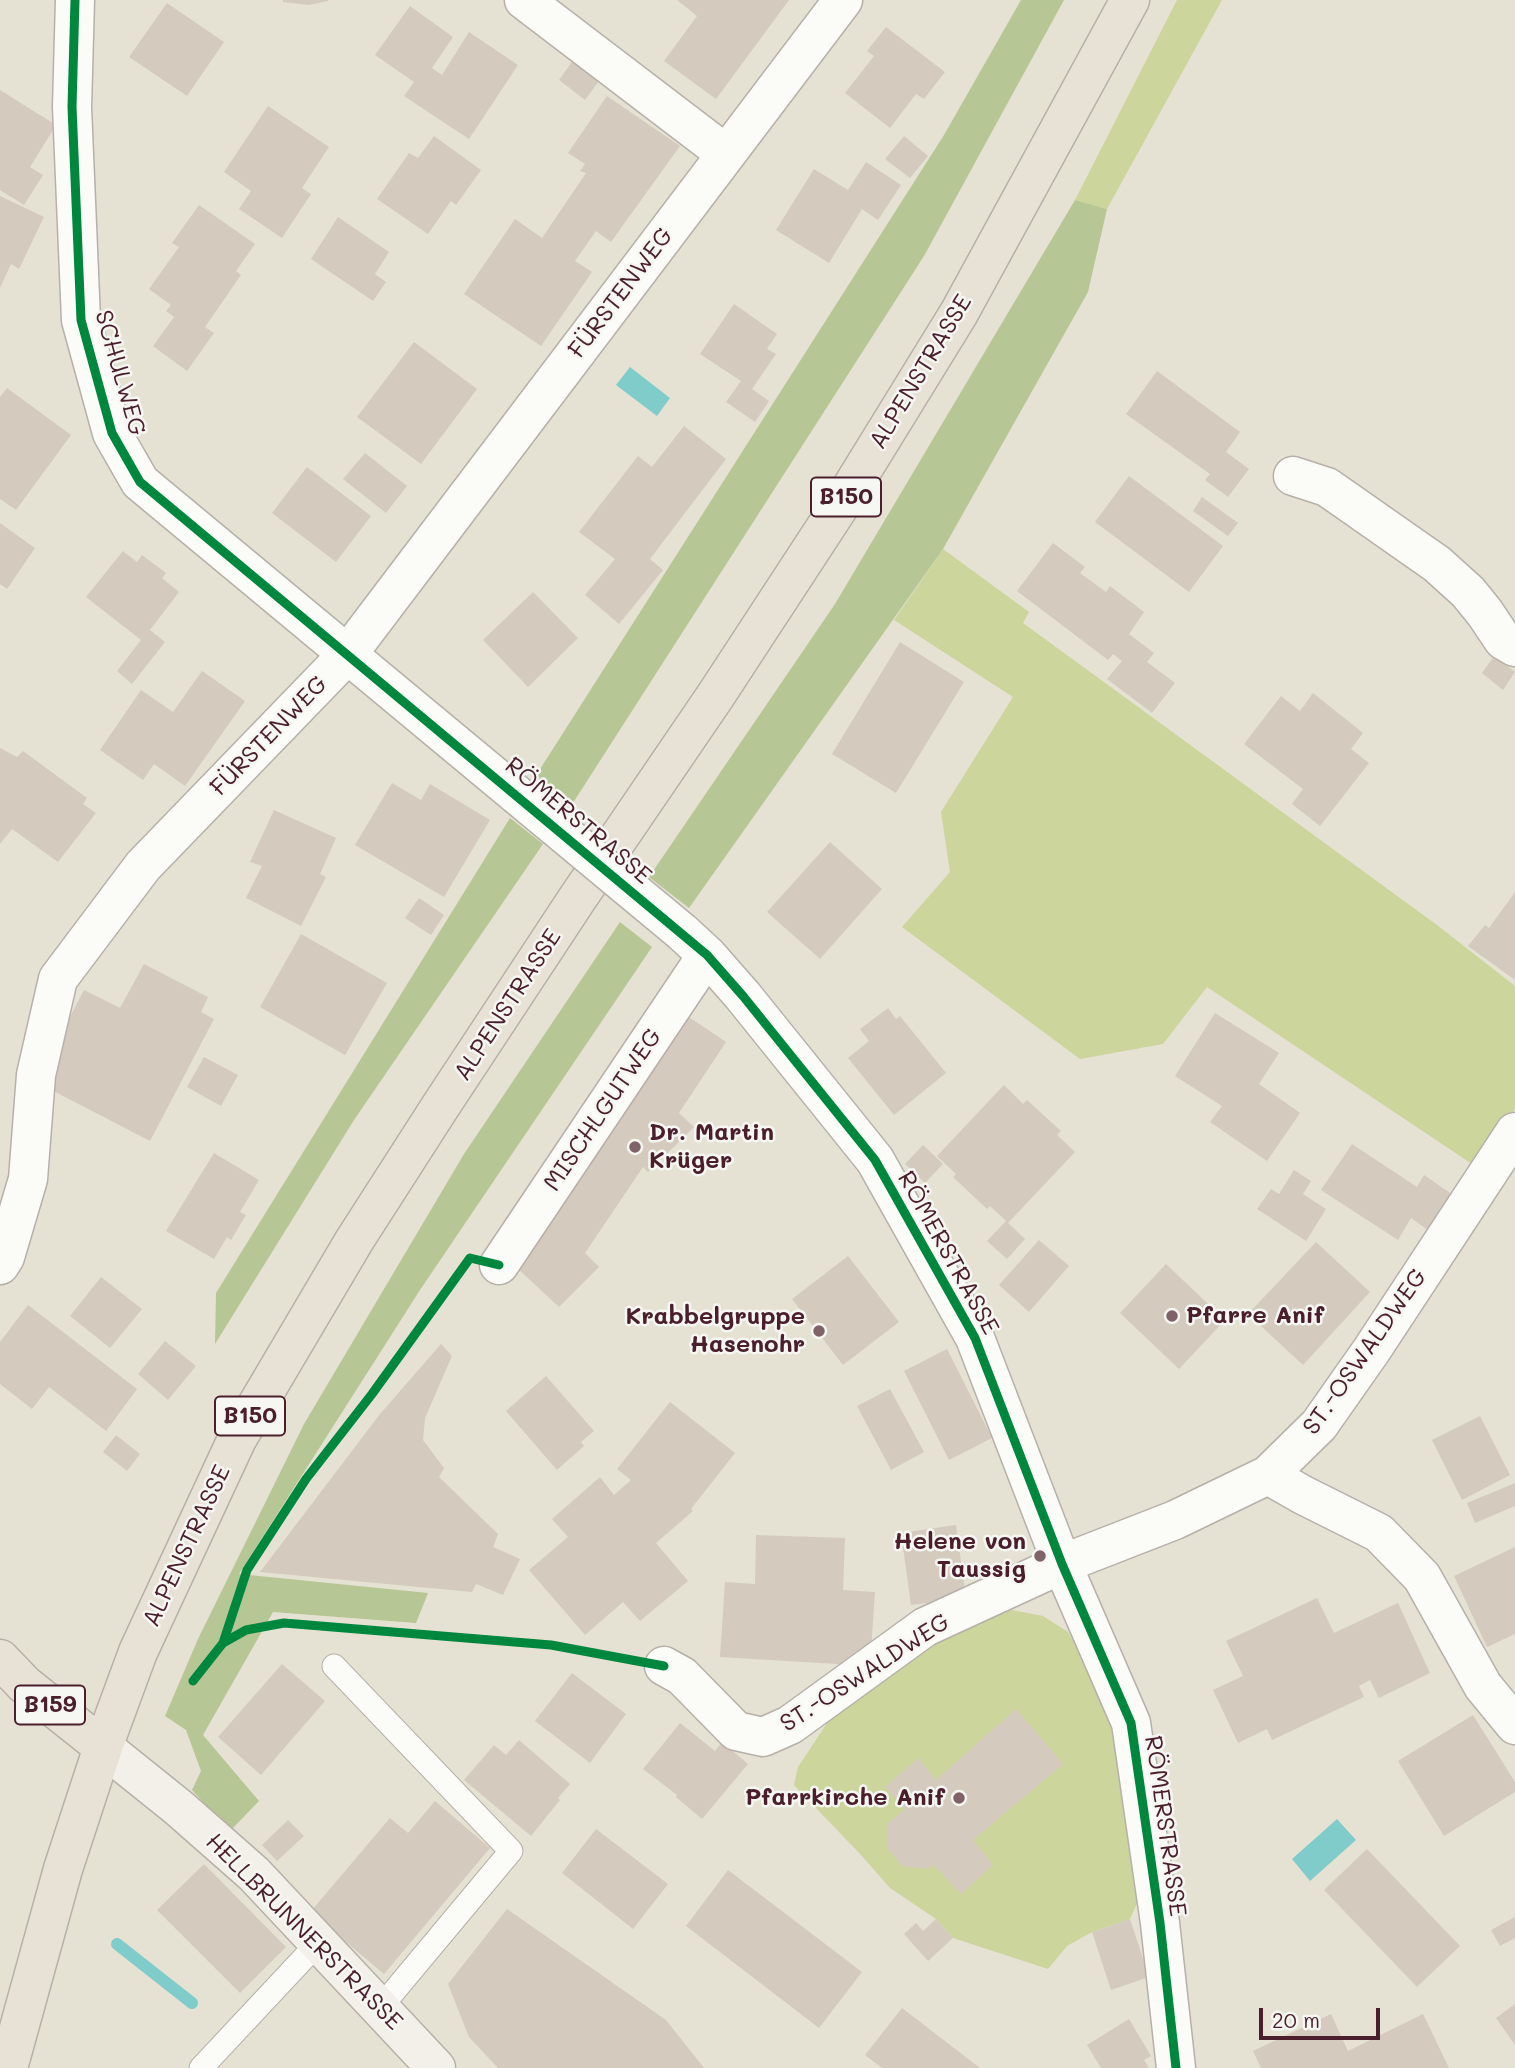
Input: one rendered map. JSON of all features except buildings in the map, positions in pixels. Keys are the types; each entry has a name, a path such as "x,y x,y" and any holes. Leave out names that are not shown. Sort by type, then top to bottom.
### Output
{"main road":[{"name":"ALPENSTRASSE","path":"8,2068 63,1869 103,1747 138,1652 237,1439 354,1241 440,1107 716,695 850,489 958,313 1130,0"},
{"name":"B159","path":"0,1659 24,1684 103,1747"}],"street":[{"name":"SCHULWEG","path":"75,0 72,107 80,320 112,433 140,482 347,655"},
{"path":"524,0 726,154"},
{"name":"FÜRSTENWEG","path":"0,1265 5,1257 27,1179 36,1074 58,979 143,866 347,655 843,0"},
{"path":"1293,476 1327,487 1437,564 1468,592 1503,640 1515,647"},
{"name":"RÖMERSTRASSE","path":"347,655 695,944 743,996 875,1160 975,1338 1062,1564 1131,1723 1160,1923 1176,2068"},
{"name":"MISCHLGUTWEG","path":"499,1265 695,944"},
{"name":"ST.-OSWALDWEG","path":"664,1666 682,1676 736,1731 763,1737 790,1725 925,1627 1062,1564 1175,1520 1268,1475 1319,1425 1515,1132"},
{"path":"1268,1475 1379,1533 1422,1577 1483,1686 1515,1725"},
{"name":"HELLBRUNNERSTRASSE","path":"103,1747 254,1874 436,2068"}],"lane":[{"path":"334,1666 511,1851 380,2008"},
{"path":"201,2068 318,1943"}],"green space":[{"path":"1021,0 1064,0 924,256 571,806 535,777 944,135"},
{"path":"1177,0 1222,0 1107,209 1075,200"},
{"path":"1075,200 1107,209 1088,292 943,549 689,908 649,877 835,604"},
{"path":"943,549 1029,612 1023,623 1437,925 1515,986 1515,1109 1472,1164 1207,987 1163,1044 1080,1059 902,927 950,872 941,812 1013,697 894,620"},
{"path":"510,818 543,844 354,1120 215,1344 216,1293"},
{"path":"620,922 652,947 420,1290 239,1574 428,1593 416,1623 273,1612 203,1735 259,1801 230,1831 192,1790 201,1771 186,1730 165,1716 198,1639 304,1424 464,1154"},
{"path":"1012,1610 1043,1616 1068,1632 1089,1666 1109,1717 1121,1762 1142,1892 1130,1919 1092,1932 1067,1946 1048,1969 953,1938 936,1919 890,1888 794,1785 798,1767 835,1711 927,1640"}],"water":[{"path":"630,367 670,398 657,416 616,385"},
{"path":"1337,1819 1356,1840 1310,1881 1292,1859"}],"waterway":[{"path":"117,1944 192,2003"}],"cycle path":[{"path":"75,0 72,107 81,320 112,433 140,482 707,955 875,1160 975,1338 1062,1564 1131,1723 1160,1923 1176,2068"},
{"path":"223,1643 247,1570 306,1479 372,1394 470,1258 499,1265"},
{"path":"193,1681 223,1643 246,1630 284,1623 551,1645 664,1666"}],"place":[{"name":"Dr. Martin Krüger","path":"635,1147"},
{"name":"Pfarre Anif","path":"1172,1316"},
{"name":"Krabbelgruppe Hasenohr","path":"819,1331"},
{"name":"Helene von Taussig","path":"1040,1556"},
{"name":"Pfarrkirche Anif","path":"959,1798"}]}
